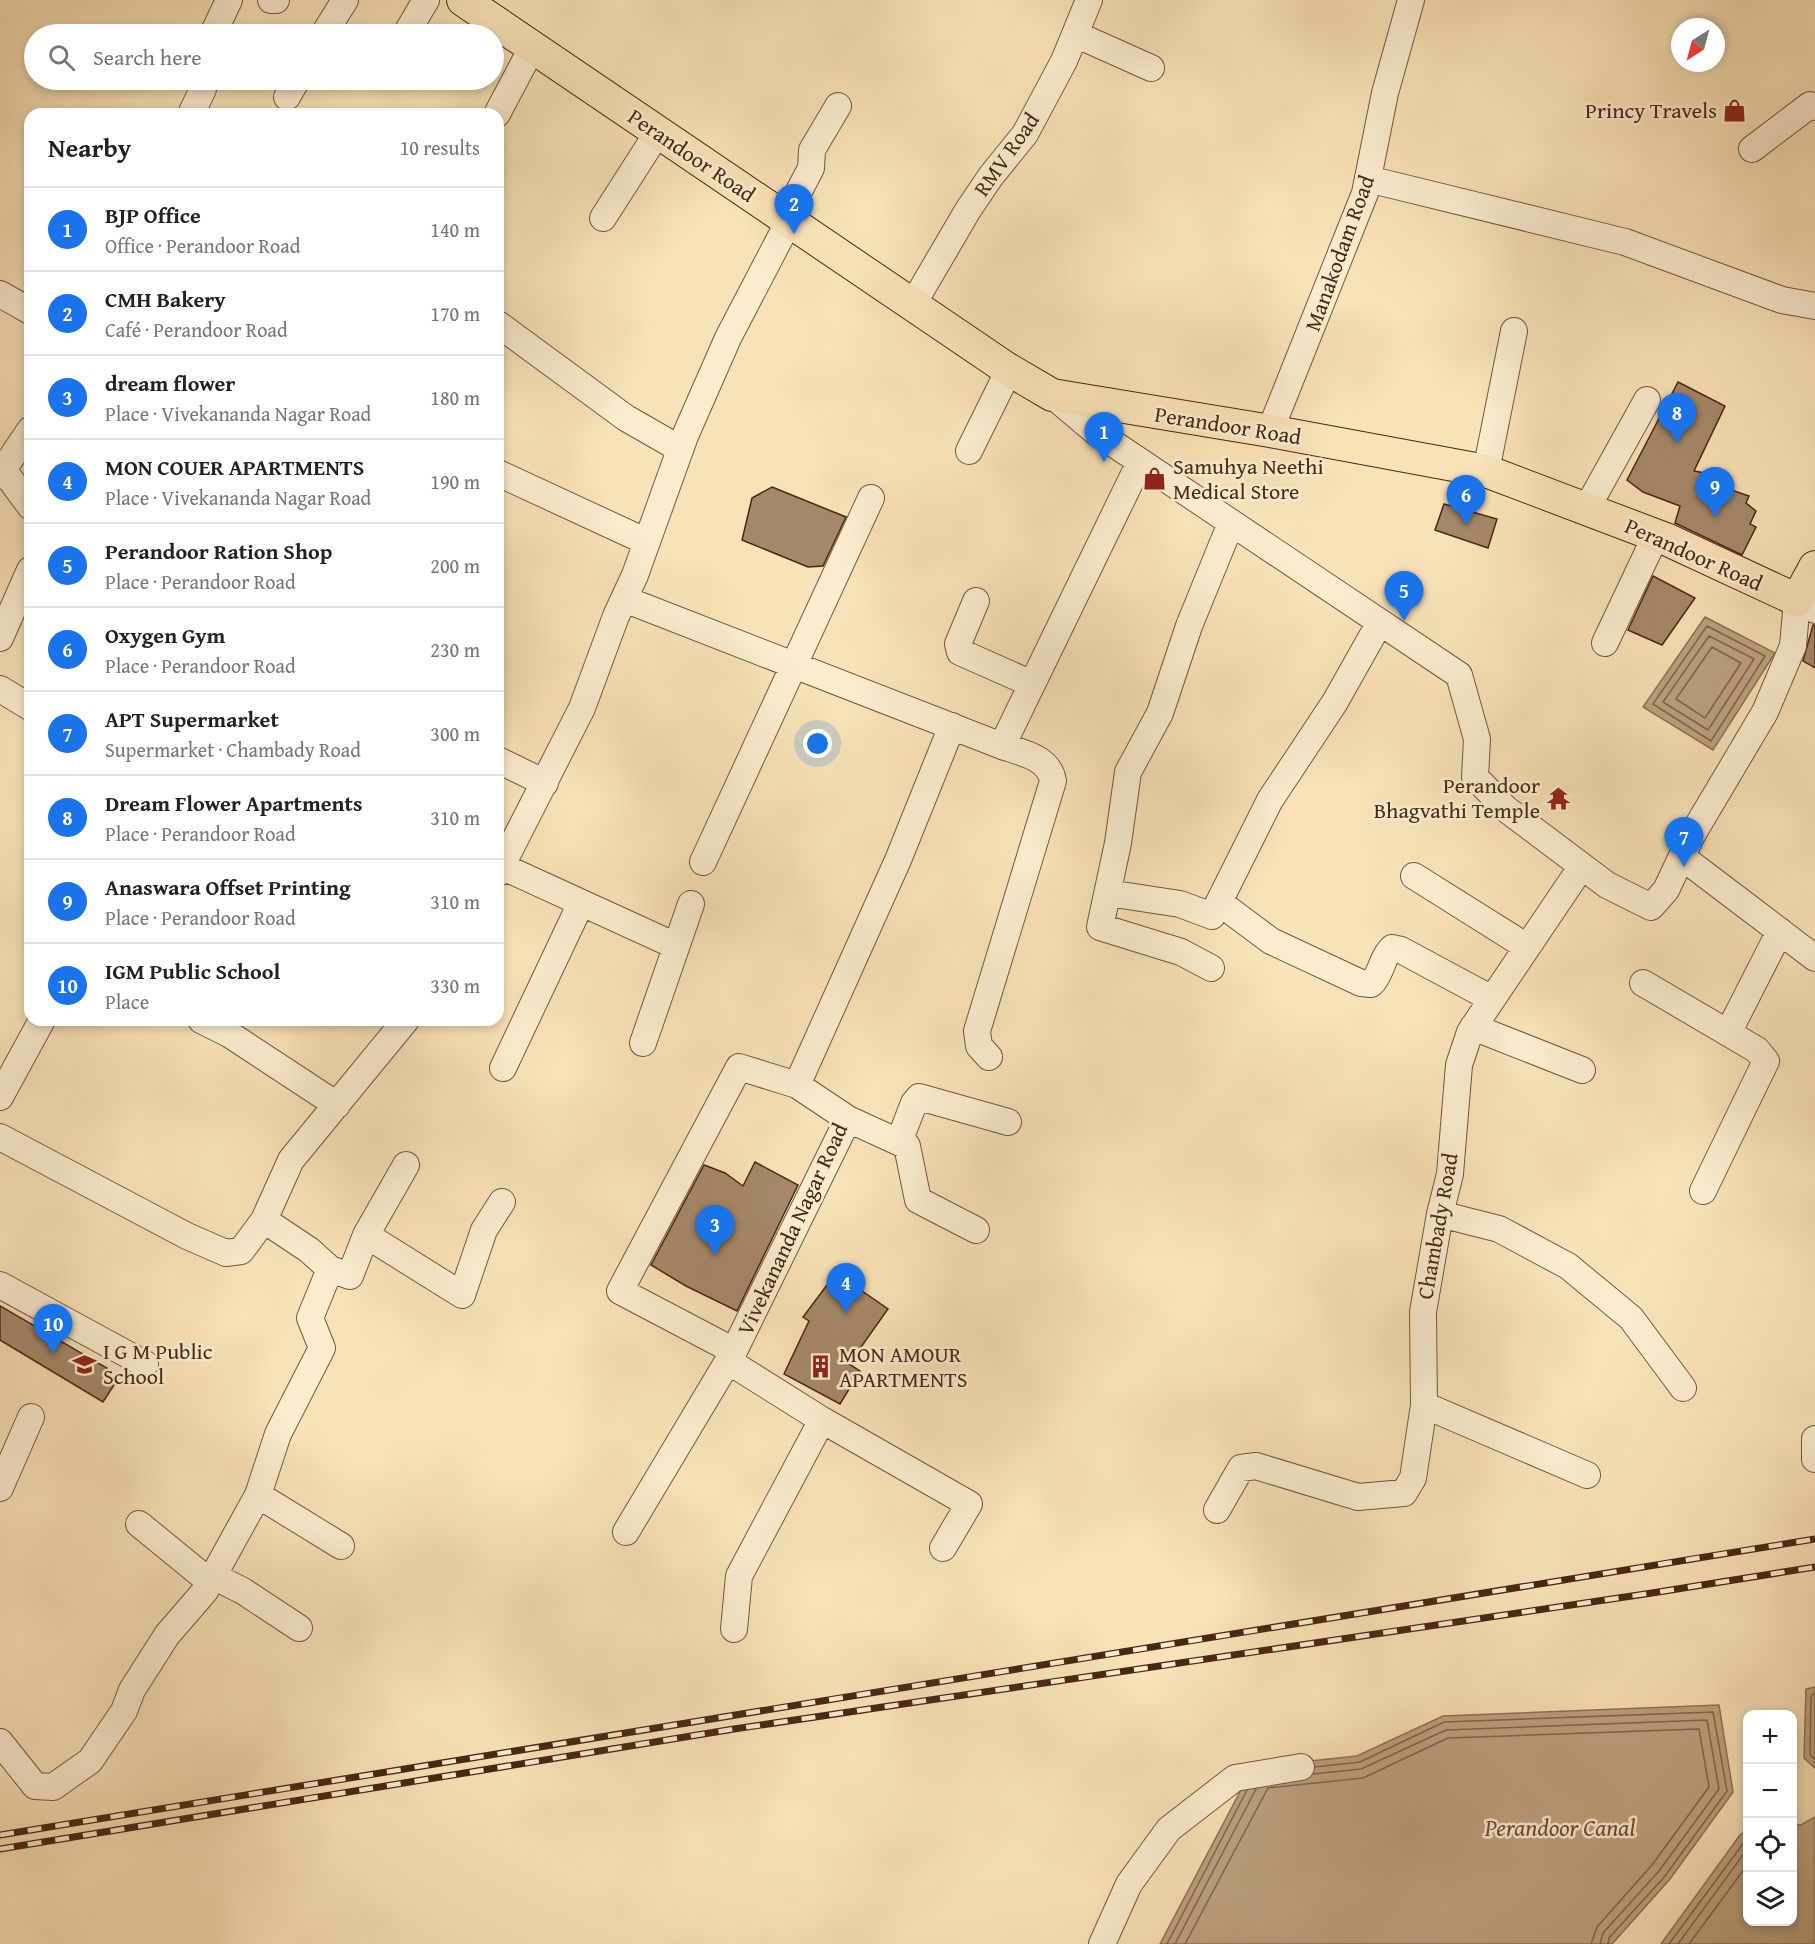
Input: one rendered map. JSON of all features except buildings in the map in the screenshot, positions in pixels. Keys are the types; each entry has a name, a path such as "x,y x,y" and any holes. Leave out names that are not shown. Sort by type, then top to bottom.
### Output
{"main road":[{"name":"Perandoor Road","path":"464,0 500,24"},
{"name":"Perandoor Road","path":"504,27 1009,370 1052,395 1270,431 1486,471 1656,535 1806,605"},
{"path":"1806,605 1815,567"}],"street":[{"path":"218,24 229,0"},
{"path":"330,24 345,0"},
{"path":"412,24 426,0"},
{"name":"Manakodam Road","path":"1270,431 1326,296 1368,179 1385,93 1411,0"},
{"name":"RMV Road","path":"914,304 968,210 991,176 1025,134 1064,61 1084,2"},
{"path":"1075,34 1151,68"},
{"path":"500,108 533,46"},
{"path":"194,108 202,90"},
{"path":"504,862 582,708 647,542 680,449 728,338 811,168 812,150 838,106"},
{"path":"1752,150 1813,106"},
{"path":"603,218 658,132"},
{"path":"1368,179 1625,242 1782,300 1815,306"},
{"path":"0,294 24,308"},
{"path":"504,328 627,418 680,449"},
{"path":"1486,471 1514,331"},
{"path":"969,451 1009,370"},
{"path":"1052,395 1096,432 1459,675 1477,738 1475,777 1506,809 1607,885 1651,907 1666,890 1682,857 1765,712 1793,646 1806,605"},
{"path":"1587,508 1647,400"},
{"path":"24,439 0,473 10,479 24,498"},
{"path":"1002,746 1140,462"},
{"path":"504,476 647,542"},
{"path":"703,862 795,667 871,498"},
{"path":"1211,968 1181,952 1100,927 1108,893 1128,772 1160,713 1189,626 1231,523"},
{"path":"1605,644 1656,535"},
{"path":"0,638 24,587"},
{"path":"624,599 1044,763 1052,773 1053,781 977,1032 979,1046 989,1057"},
{"path":"976,601 958,644 960,652 1032,684"},
{"path":"1108,893 1180,904 1212,916 1270,800 1335,702 1380,622"},
{"path":"0,688 24,703"},
{"path":"798,1085 898,860 952,726"},
{"path":"504,763 545,783"},
{"path":"1682,857 1815,958"},
{"name":"Chambady Road","path":"1217,1510 1241,1468 1256,1466 1358,1497 1404,1493 1413,1478 1425,1405 1423,1312 1440,1214 1450,1173 1459,1065 1473,1027 1582,866"},
{"path":"504,872 676,946"},
{"path":"1414,876 1527,947"},
{"path":"503,1068 581,903"},
{"path":"1220,903 1271,941 1361,983 1371,984 1377,979 1387,953 1392,948 1401,950 1492,999"},
{"path":"643,1043 691,904"},
{"path":"1728,1033 1780,932"},
{"path":"1643,983 1757,1050 1766,1060 1703,1191"},
{"path":"0,1097 39,1026"},
{"path":"213,1026 229,1034 337,1105"},
{"path":"0,1137 187,1236 226,1253 241,1251 264,1220 291,1160 401,1026"},
{"path":"1473,1027 1582,1070"},
{"name":"Vivekananda Nagar Road","path":"739,1067 798,1085 848,1119 731,1356 620,1291 739,1067"},
{"path":"899,1142 914,1103 919,1097 1008,1122"},
{"path":"848,1119 907,1146 918,1200 976,1230"},
{"path":"264,1220 309,1250 330,1269 350,1276 366,1235 406,1165"},
{"path":"366,1235 462,1295 484,1230 502,1202"},
{"path":"1440,1214 1499,1229 1568,1266 1631,1317 1683,1388"},
{"path":"0,1742 35,1786 53,1787 90,1761 124,1711 132,1690 167,1635 212,1579 258,1495 278,1434 322,1348 310,1318 330,1269"},
{"path":"0,1285 145,1364"},
{"path":"626,1532 731,1356 822,1420 969,1504 944,1548"},
{"path":"1425,1405 1587,1475"},
{"path":"0,1488 31,1417"},
{"path":"735,1629 739,1576 822,1420"},
{"path":"1815,1439 1815,1459"},
{"path":"258,1495 341,1546"},
{"path":"139,1524 212,1579 243,1591 299,1628"},
{"path":"1102,1944 1129,1884 1169,1829 1235,1778 1300,1767"}],"water":[{"path":"1705,617 1775,653 1713,750 1643,707"},
{"path":"1815,1687 1815,1768 1804,1758 1806,1689"},
{"name":"Perandoor Canal","path":"1719,1705 1733,1792 1670,1879 1612,1944 1160,1944 1253,1767 1357,1756 1443,1716"},
{"path":"1815,1817 1815,1944 1661,1944 1743,1833 1743,1926 1797,1926 1797,1824 1801,1825"}],"railway":[{"path":"0,1835 1815,1539"},
{"path":"0,1849 734,1729 1815,1567"}],"place":[{"name":"Princy Travels","path":"1735,110"},
{"name":"CMH Bakery","path":"794,234"},
{"name":"Dream Flower Apartments","path":"1677,443"},
{"name":"BJP Office","path":"1104,462"},
{"name":"Samuhya Neethi Medical Store","path":"1155,479"},
{"name":"Anaswara Offset Printing","path":"1715,517"},
{"name":"Oxygen Gym","path":"1466,525"},
{"name":"Perandoor Ration Shop","path":"1404,621"},
{"name":"Perandoor Bhagvathi Temple","path":"1558,798"},
{"name":"APT Supermarket","path":"1684,867"},
{"name":"dream flower","path":"715,1255"},
{"name":"MON COUER APARTMENTS","path":"846,1313"},
{"name":"IGM Public School","path":"53,1354"},
{"name":"I G M Public School","path":"85,1364"},
{"name":"MON AMOUR APARTMENTS","path":"821,1367"}]}
